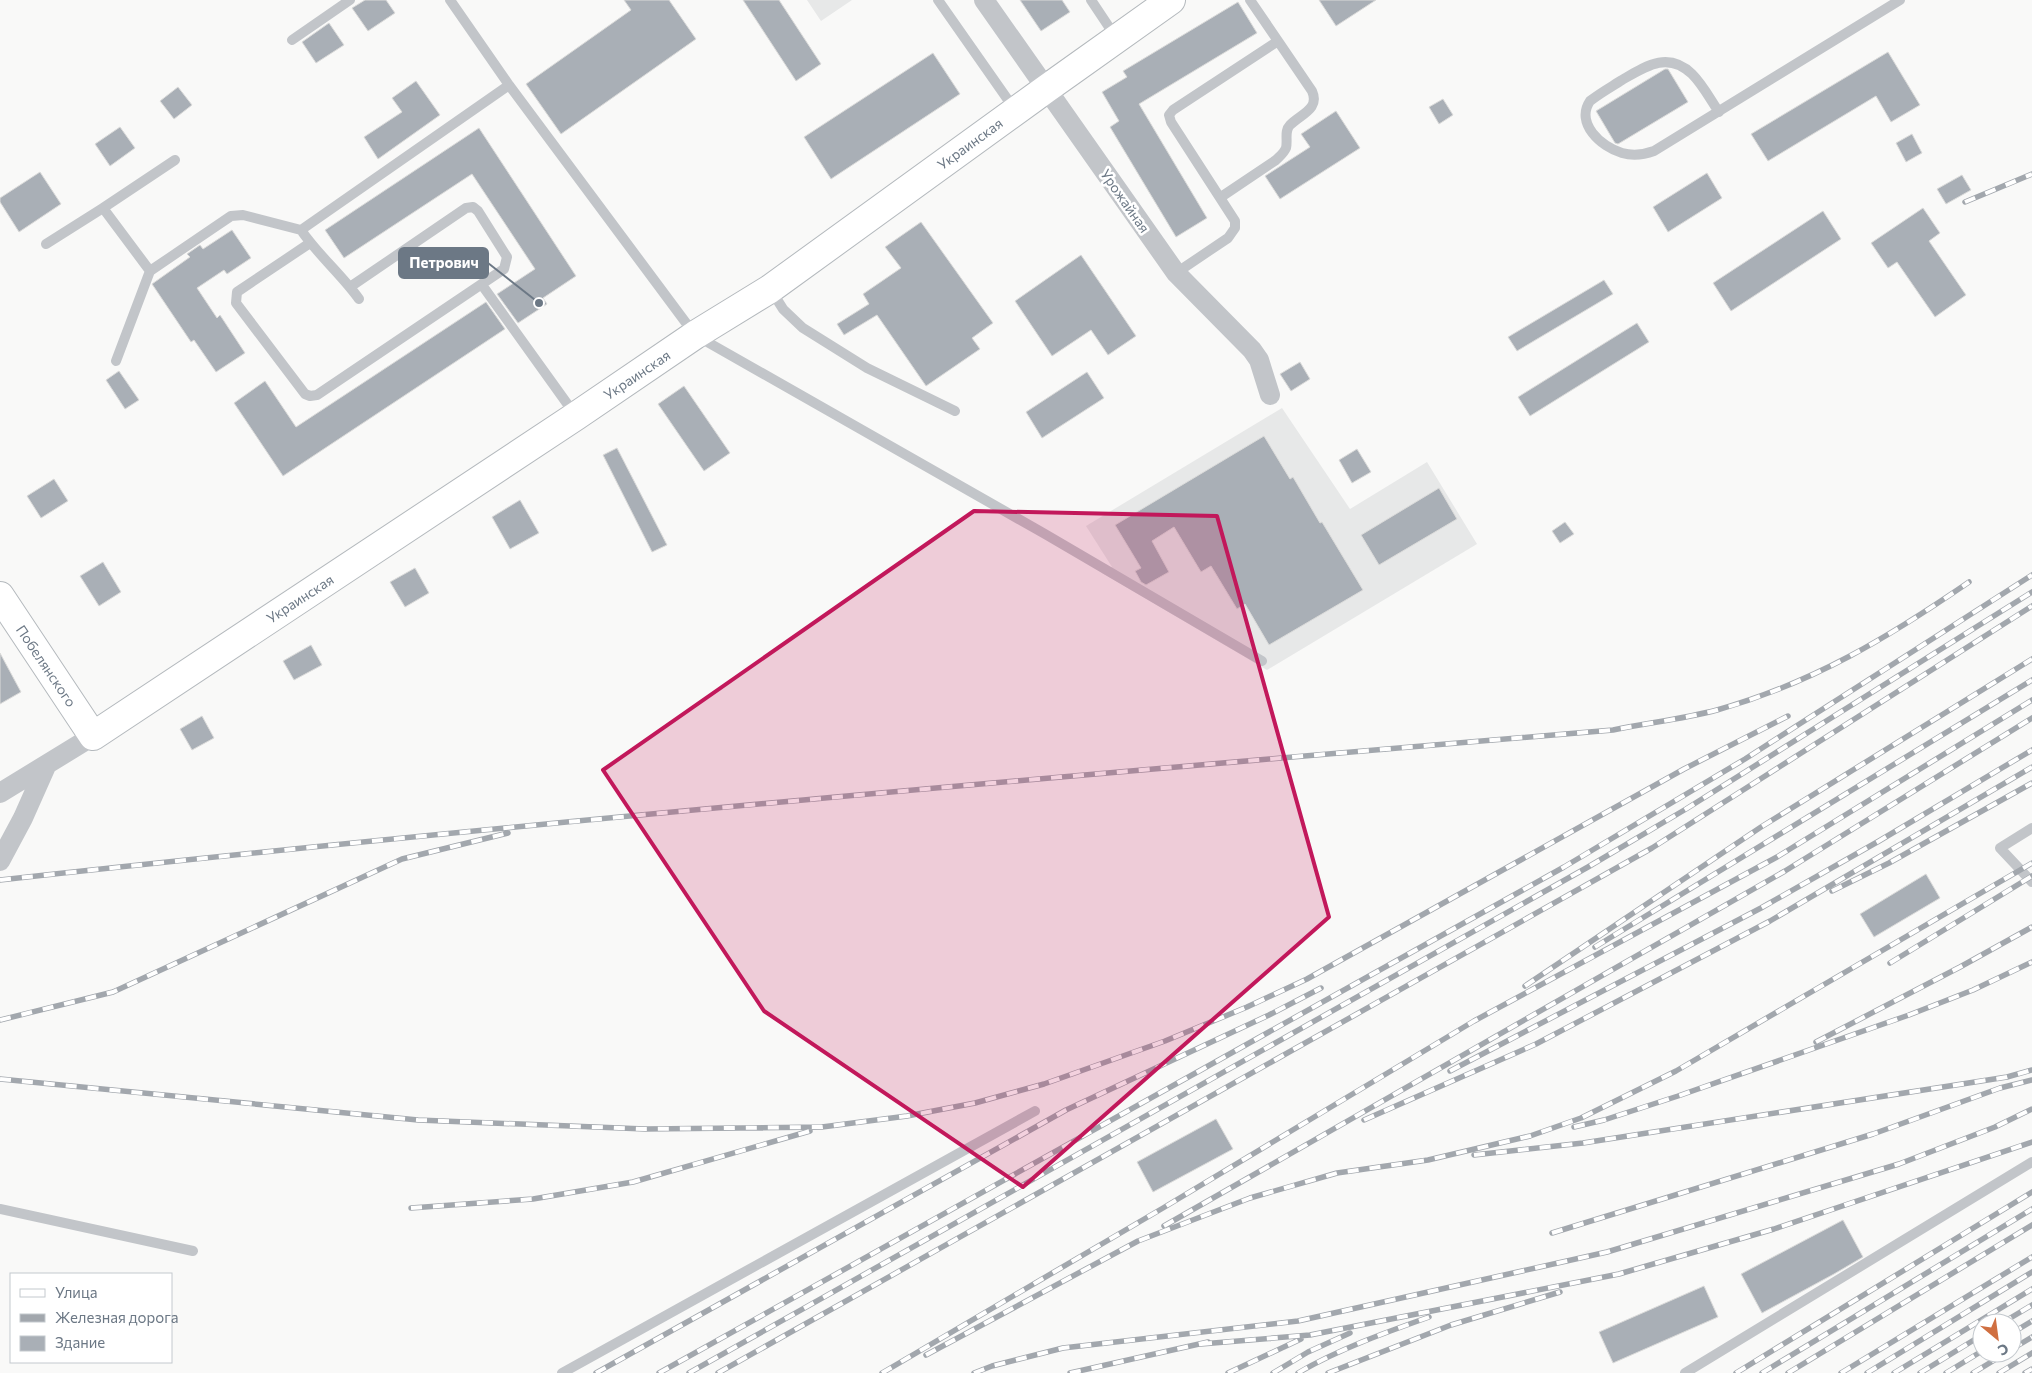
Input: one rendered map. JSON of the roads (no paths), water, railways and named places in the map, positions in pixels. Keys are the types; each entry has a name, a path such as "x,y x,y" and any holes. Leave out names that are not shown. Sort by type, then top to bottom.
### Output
{"street":[{"name":"Урожайная","path":"984,0 1176,273 1252,350 1259,360 1270,395"},
{"name":"Украинская","path":"93,736 695,335 770,289 1171,0"},
{"name":"Побелянского","path":"0,596 93,736"},
{"path":"0,793 93,736"},
{"path":"0,861 24,818 47,764"}],"lane":[{"path":"292,40 350,0"},
{"path":"450,0 509,85 695,335 1045,534 1262,661"},
{"path":"938,0 1016,111"},
{"path":"1091,0 1117,39"},
{"path":"1221,197 1276,160 1286,148 1289,126 1309,111 1315,99 1312,91 1250,0"},
{"path":"1719,112 1690,72 1679,65 1660,62 1648,64 1598,95 1590,101 1584,113 1590,130 1598,139 1622,153 1644,155 1654,151 1719,112 1900,0"},
{"path":"1176,273 1232,234 1235,228 1235,221 1171,122 1169,115 1173,110 1278,41"},
{"path":"302,230 509,85"},
{"path":"46,244 174,160"},
{"path":"310,243 237,292 235,298 236,303 305,394 310,396 317,394 482,285 504,269 507,257 478,211 473,207 466,208 350,287"},
{"path":"103,208 150,272"},
{"path":"116,361 150,272 231,216 243,215 302,230 310,243 359,299"},
{"path":"482,285 576,416"},
{"path":"770,289 784,309 803,328 867,368 955,411"},
{"path":"2032,828 2000,848 2032,882"},
{"path":"562,1373 1035,1111"},
{"path":"1685,1373 2032,1162"},
{"path":"0,1209 193,1251"}],"railway":[{"path":"1965,202 2032,174"},
{"path":"659,1373 1564,867 1745,759 2032,575"},
{"path":"0,880 604,818 1613,730 1717,710 1786,686 1818,672 1879,640 1969,582"},
{"path":"689,1373 1588,867 1686,809 2032,592"},
{"path":"718,1373 1652,848 2032,606"},
{"path":"1525,986 1761,827 2032,659"},
{"path":"1595,947 2032,680"},
{"path":"882,1373 1163,1208 1474,1021 1777,857 2032,700"},
{"path":"0,1079 418,1120 645,1129 822,1127 907,1116 975,1103 1044,1084 1165,1041 1247,1007 1307,979 1684,769 1788,716"},
{"path":"1164,1226 1785,871 2032,718"},
{"path":"1450,1071 1761,908 1879,841 2032,750"},
{"path":"1364,1120 1536,1044 1770,921 2032,767"},
{"path":"1832,891 1889,863 2032,783"},
{"path":"0,1020 113,992 402,859 508,833"},
{"path":"926,1355 1138,1241 1250,1198 1337,1173 1428,1160 1530,1136 1581,1118 1676,1071 2032,863"},
{"path":"1890,963 2032,876"},
{"path":"1816,1042 2032,927"},
{"path":"1574,1127 1604,1120 1678,1096 1909,1015 1973,990 2032,962"},
{"path":"596,1373 1066,1110 1269,1015 1321,988"},
{"path":"1474,1155 1583,1143 2007,1077 2032,1070"},
{"path":"1552,1233 1873,1134 2000,1088 2032,1080"},
{"path":"974,1373 992,1366 1063,1348 1298,1321 1607,1252 1899,1164 1995,1127 2032,1109"},
{"path":"411,1208 533,1199 633,1182 810,1131"},
{"path":"1201,1344 1310,1335 1619,1274 1774,1229 2032,1142"},
{"path":"1736,1373 2032,1192"},
{"path":"1762,1373 2032,1209"},
{"path":"1788,1373 2032,1225"},
{"path":"1841,1373 2032,1257"},
{"path":"1867,1373 2032,1272"},
{"path":"1894,1373 2032,1289"},
{"path":"1328,1373 1451,1325 1560,1292"},
{"path":"2019,1313 2032,1305"},
{"path":"1298,1373 1346,1349 1429,1317"},
{"path":"2022,1327 2032,1321"},
{"path":"1273,1373 1308,1352 1350,1333"},
{"path":"2022,1343 2032,1337"},
{"path":"1228,1373 1301,1339"},
{"path":"1920,1373 1972,1341"},
{"path":"1070,1373 1208,1342"},
{"path":"1999,1373 2032,1353"},
{"path":"1946,1373 1972,1357"},
{"path":"1973,1373 1990,1363"},
{"path":"2025,1373 2032,1369"}],"place":[{"name":"Петрович","path":"539,303"}]}
